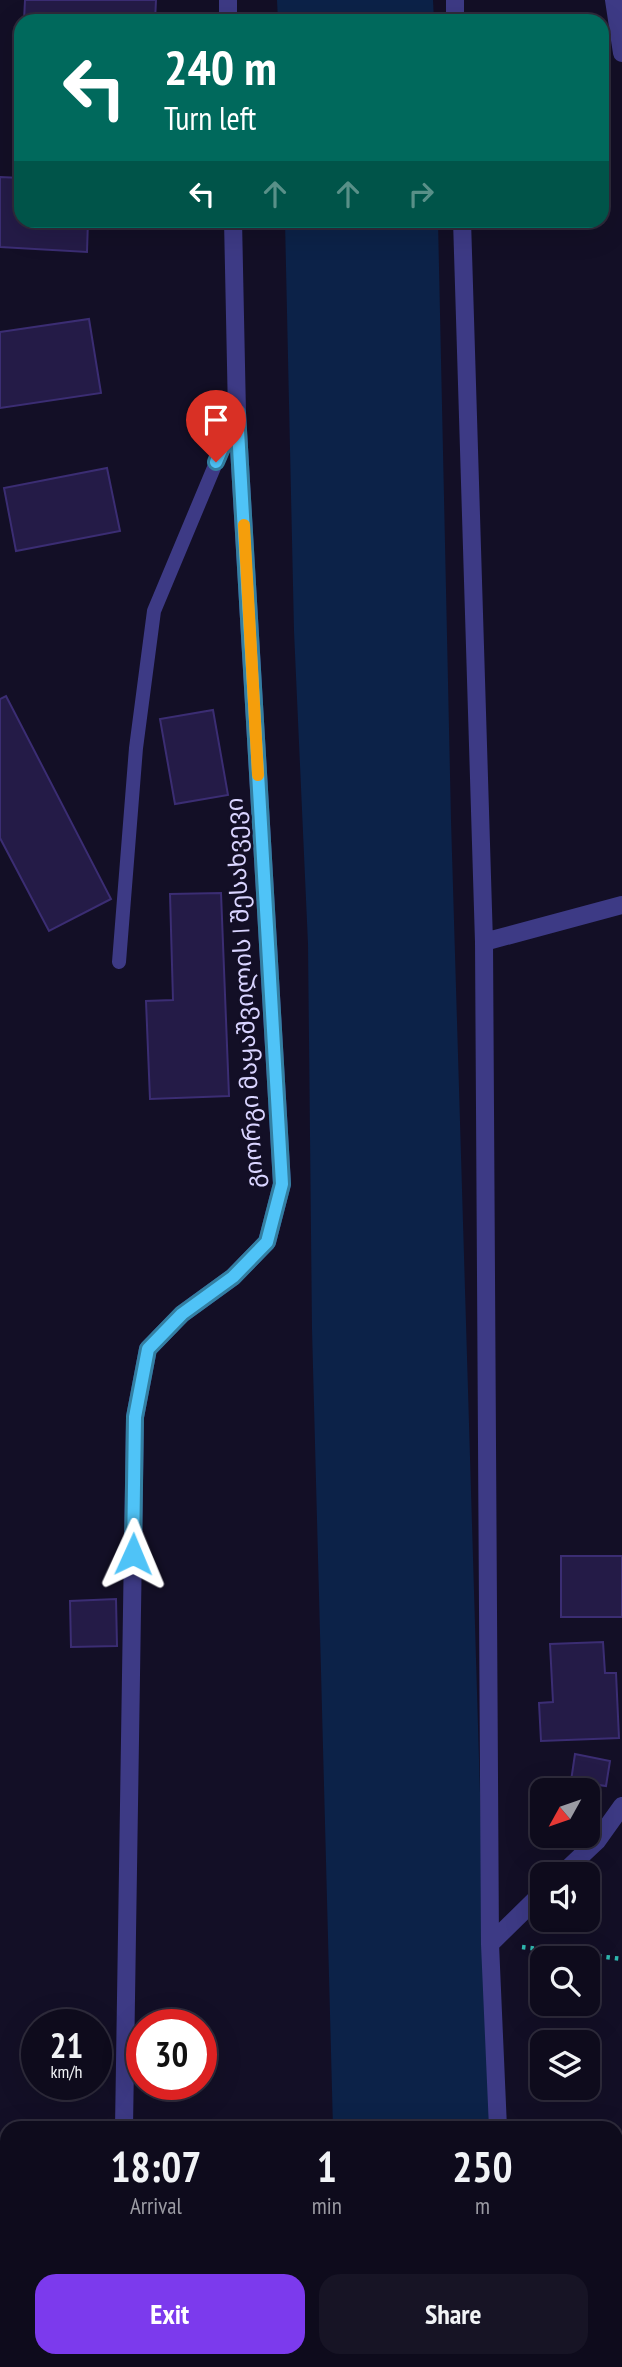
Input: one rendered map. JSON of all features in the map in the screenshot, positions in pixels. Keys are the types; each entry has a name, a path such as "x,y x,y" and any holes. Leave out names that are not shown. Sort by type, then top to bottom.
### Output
{"street":[{"path":"614,0 622,52"},
{"name":"გიორგი მაყაშვილის I შესახვევი","path":"124,2121 135,1417 148,1349 182,1314 233,1277 267,1242 282,1184 237,413 233,228"},
{"path":"462,228 484,942 490,1944 498,2121"},
{"path":"484,942 622,905"},
{"path":"575,1862 597,1841 622,1806"},
{"path":"490,1944 530,1905"}],"lane":[{"path":"120,962 136,748 154,611 237,413"}],"path":[{"path":"490,1944 622,1959"}],"water":[{"path":"277,0 433,0 434,14 278,14"},
{"path":"285,228 438,228 451,820 490,2121 333,2121 312,1329 308,944 294,631"}],"building":[{"path":"25,0 156,0 155,14 24,14"},
{"path":"0,177 14,178 14,228 88,228 87,252 0,247"},
{"path":"89,319 101,393 0,408 0,332"},
{"path":"107,468 120,531 16,551 4,488"},
{"path":"6,696 111,899 49,931 0,838 0,699"},
{"path":"213,710 228,795 175,804 160,719"},
{"path":"221,893 229,1096 150,1099 146,1001 173,1000 170,894"},
{"path":"561,1556 622,1556 622,1617 561,1617"},
{"path":"116,1599 117,1646 71,1647 70,1601"},
{"path":"603,1642 605,1673 616,1673 619,1738 541,1741 539,1703 553,1702 550,1644"},
{"path":"575,1754 610,1761 606,1786 600,1785 600,1778 571,1778"}],"slow traffic":[{"path":"244,525 258,775"}],"route":[{"path":"133,1554 135,1417 148,1349 182,1314 233,1277 267,1242 282,1184 237,413 216,462"}]}
